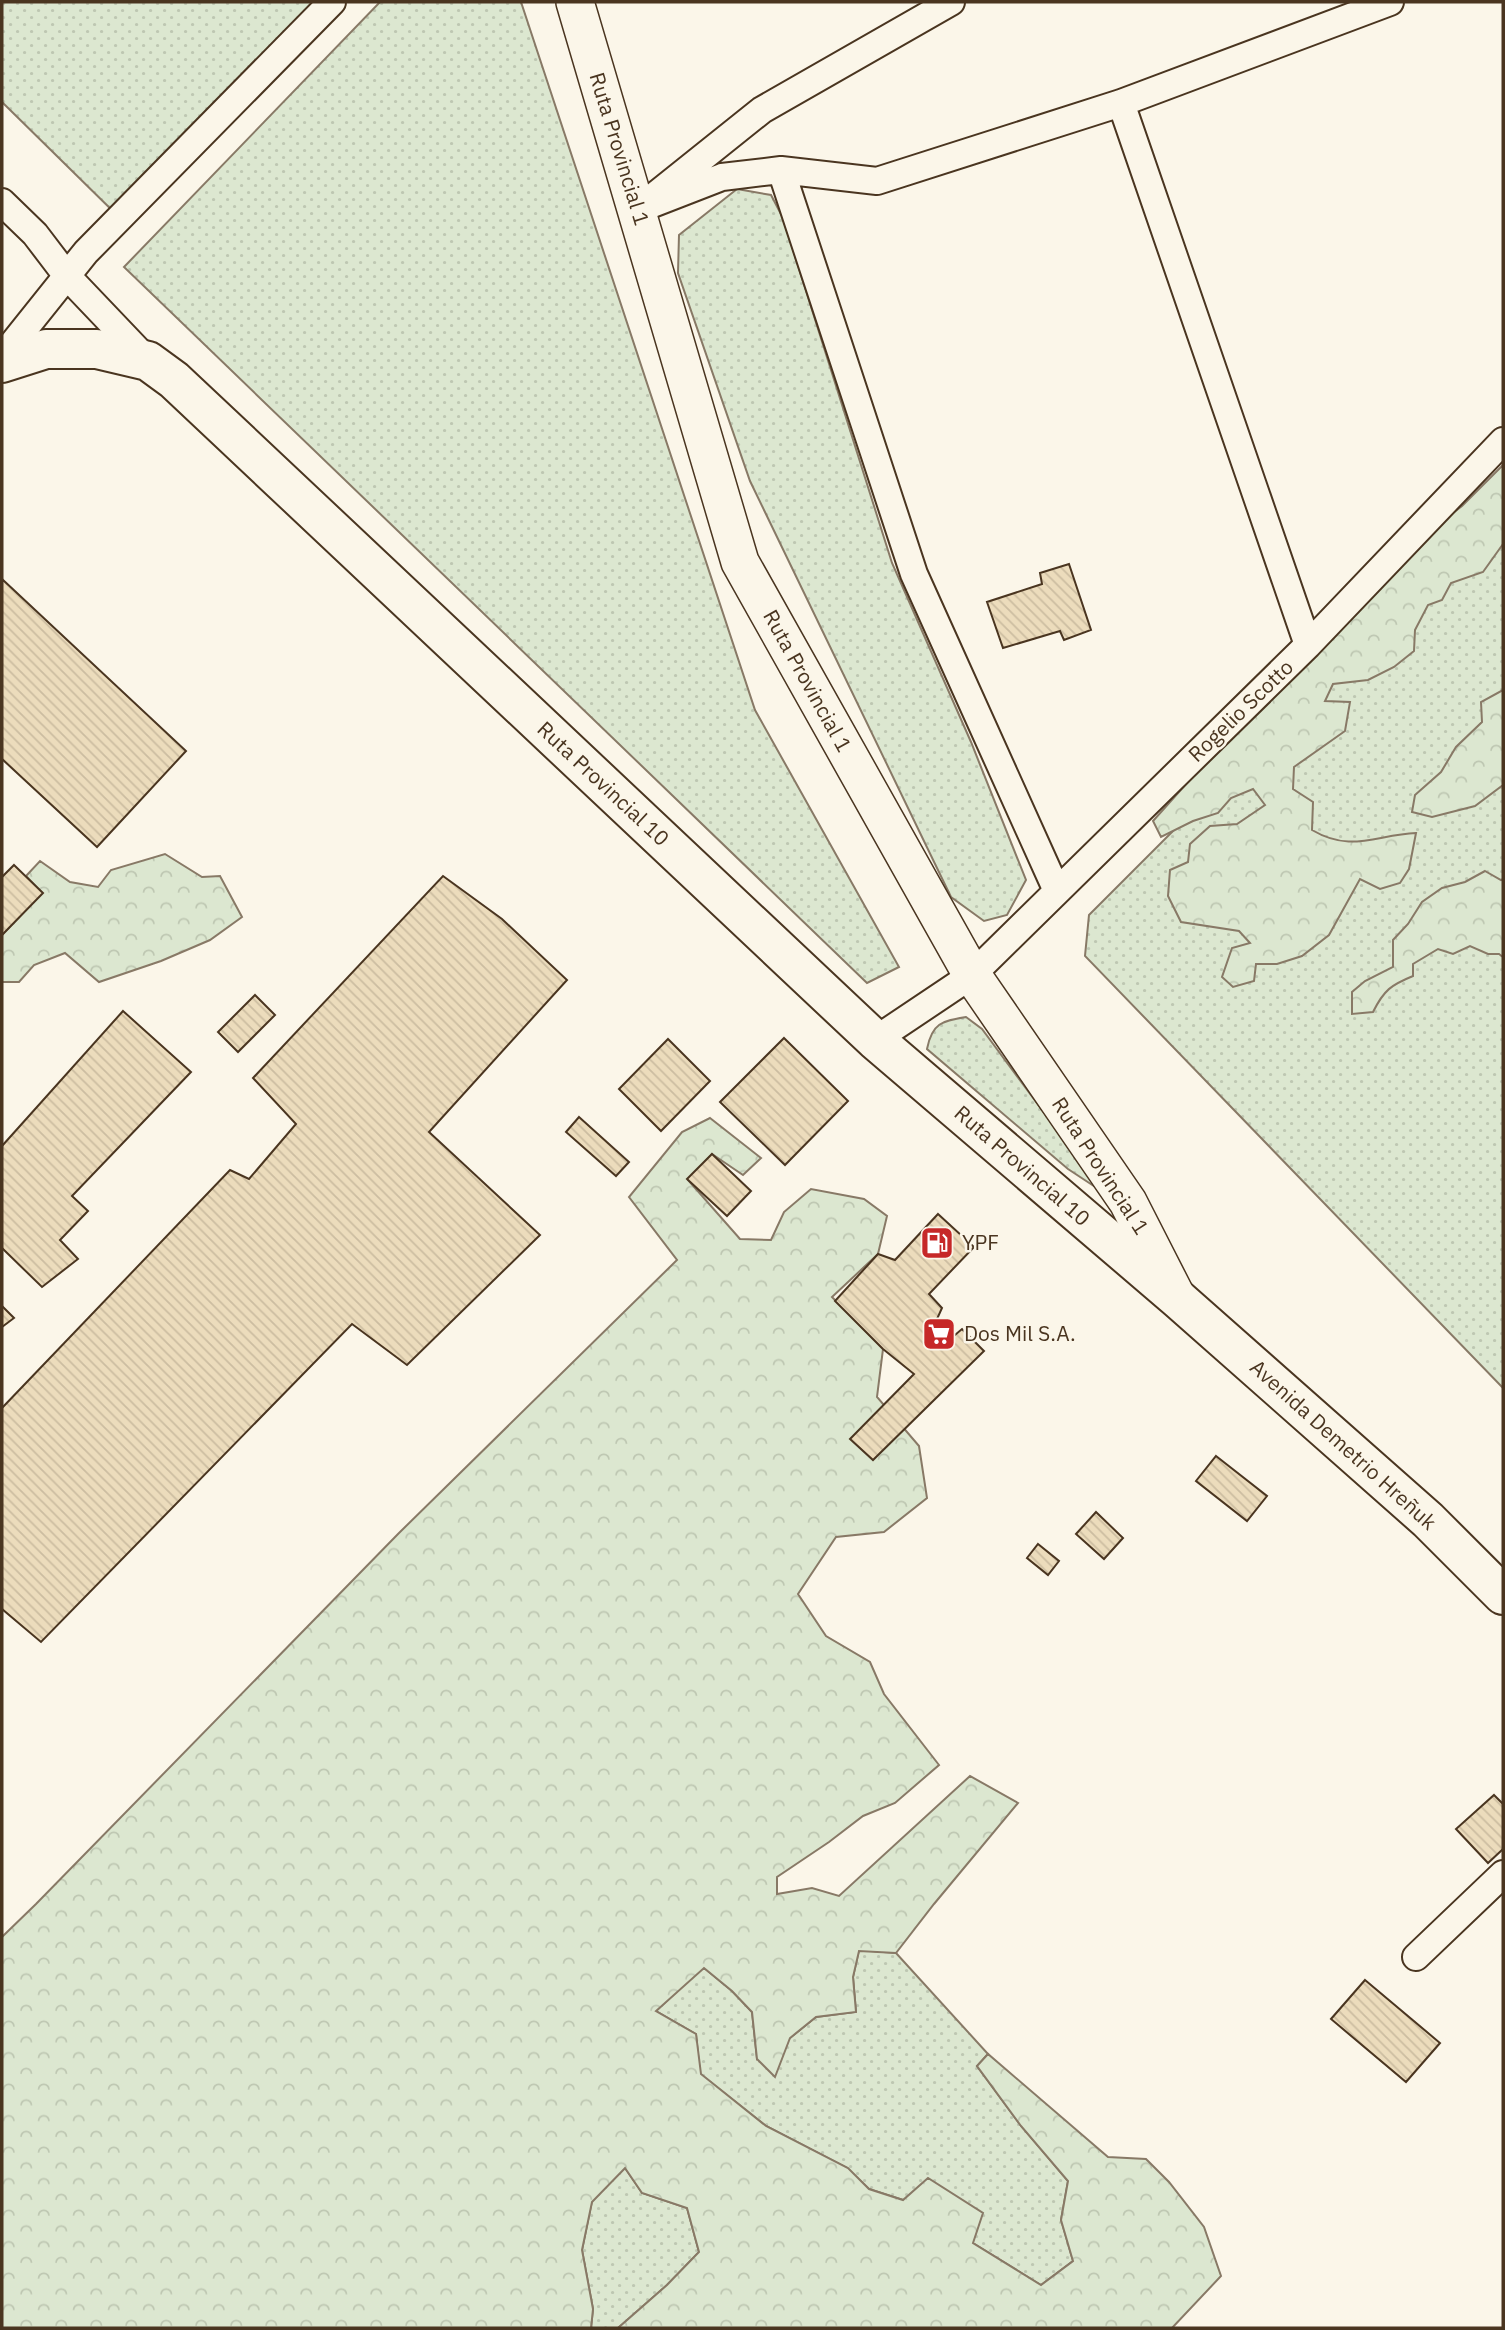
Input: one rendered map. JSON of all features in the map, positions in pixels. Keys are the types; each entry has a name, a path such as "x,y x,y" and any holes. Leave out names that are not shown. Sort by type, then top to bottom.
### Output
{"main road":[{"name":"Ruta Provincial 1","path":"575,2 740,562 972,975 1128,1202 1178,1299"},
{"name":"Ruta Provincial 10","path":"2,363 46,349 97,349 148,361 174,380 875,1040 1178,1299"},
{"name":"Avenida Demetrio Hreñuk","path":"1178,1299 1428,1520 1503,1595"}],"street":[{"path":"2,357 86,252 332,2"},
{"path":"637,210 762,110 951,2"},
{"path":"637,210 722,177 781,170 877,181 1121,103 1390,2"},
{"path":"1121,103 1308,645"},
{"path":"781,170 914,574 1057,891"},
{"path":"2,202 35,234 67,276 148,361"},
{"name":"Rogelio Scotto","path":"875,1040 972,975 1308,645 1503,441"},
{"path":"1416,1957 1503,1874"}],"green space":[{"path":"2,2 333,2 123,221 2,102"},
{"path":"380,2 521,2 755,710 899,967 867,983 124,267"},
{"path":"737,189 771,195 783,218 892,563 971,742 1026,880 1007,915 984,921 951,897 750,481 678,273 679,235"},
{"path":"1503,465 1503,544 1483,572 1451,583 1442,600 1428,605 1415,630 1414,651 1394,667 1368,680 1333,684 1325,701 1350,702 1345,731 1294,767 1293,789 1313,802 1312,830 1326,837 1351,842 1416,833 1409,869 1400,883 1380,889 1360,879 1329,935 1302,956 1277,964 1256,964 1254,981 1233,987 1222,977 1232,948 1250,943 1239,931 1181,922 1168,896 1170,870 1188,862 1190,844 1210,826 1237,824 1265,805 1253,789 1231,798 1218,813 1193,821 1161,837 1153,821 1238,726 1436,526 1462,506"},
{"path":"1503,501 1503,1388 1085,956 1089,915"},
{"path":"1503,690 1503,785 1475,806 1432,817 1412,812 1415,795 1441,772 1456,747 1482,722 1481,702"},
{"path":"165,854 202,877 220,876 242,917 210,940 161,961 99,982 65,953 34,965 19,982 2,982 2,935 42,893 26,876 40,861 70,882 98,887 111,870"},
{"path":"1485,871 1503,879 1503,957 1470,946 1453,954 1438,949 1413,964 1413,976 1389,989 1373,1012 1352,1014 1352,992 1365,981 1393,967 1393,940 1408,924 1422,902 1442,888 1465,882"},
{"path":"966,1017 982,1029 1062,1137 1112,1198 1068,1169 927,1049 932,1034 939,1025"},
{"path":"710,1118 761,1158 743,1175 712,1154 688,1180 740,1239 771,1240 784,1212 811,1189 864,1199 887,1216 878,1254 832,1297 883,1349 877,1397 919,1446 927,1498 884,1532 836,1537 798,1594 826,1636 870,1662 884,1694 939,1765 895,1803 863,1816 777,1877 777,1894 812,1888 839,1896 970,1776 1018,1803 896,1953 859,1951 853,1977 856,2012 816,2017 790,2038 775,2077 757,2059 752,2012 704,1968 656,2011 696,2034 701,2074 766,2126 848,2168 869,2189 903,2200 928,2178 983,2213 973,2243 1041,2285 1073,2261 1061,2220 1068,2181 1021,2126 977,2066 988,2054 1108,2157 1146,2159 1169,2182 1204,2227 1221,2276 1172,2328 618,2328 667,2285 699,2252 687,2208 642,2193 625,2168 592,2202 582,2250 593,2309 591,2328 2,2328 2,1937 399,1533 677,1260 629,1197 682,1132"},
{"path":"859,1950 896,1953 988,2054 977,2066 1021,2126 1068,2181 1061,2220 1073,2261 1041,2285 903,2200 869,2189 847,2168 766,2126 700,2074 696,2034 656,2011 703,1967 752,2012 757,2059 816,2017 856,2012 853,1977"},
{"path":"625,2168 642,2193 687,2208 699,2252 667,2285 618,2328 591,2328 593,2309 582,2250 592,2201"}],"building":[{"path":"1069,564 1091,630 1064,640 1060,631 1003,648 987,602 1042,584 1040,573"},
{"path":"2,579 186,751 97,847 2,759"},
{"path":"14,865 43,893 2,935 2,877"},
{"path":"443,876 502,919 567,980 429,1132 540,1235 407,1365 352,1324 41,1642 2,1609 2,1408 230,1170 249,1179 296,1124 253,1078"},
{"path":"255,995 275,1015 238,1052 218,1032"},
{"path":"123,1011 191,1072 72,1196 88,1211 60,1240 78,1259 42,1287 2,1248 2,1146"},
{"path":"784,1038 848,1101 785,1165 720,1102"},
{"path":"668,1039 710,1081 661,1131 619,1089"},
{"path":"579,1117 629,1162 616,1176 566,1132"},
{"path":"712,1154 751,1191 727,1216 687,1179"},
{"path":"938,1214 974,1247 929,1294 942,1308 937,1319 955,1335 962,1329 984,1351 873,1460 850,1439 914,1374 883,1349 835,1301 878,1254 895,1260"},
{"path":"2,1306 14,1318 2,1327"},
{"path":"1216,1456 1267,1496 1247,1521 1196,1481"},
{"path":"1096,1512 1123,1538 1104,1559 1076,1534"},
{"path":"1038,1544 1059,1561 1048,1575 1027,1558"},
{"path":"1494,1795 1503,1804 1503,1849 1488,1863 1456,1829"},
{"path":"1365,1980 1440,2043 1406,2082 1331,2019"}],"place":[{"name":"YPF","path":"937,1243"},
{"name":"Dos Mil S.A.","path":"939,1334"}]}
